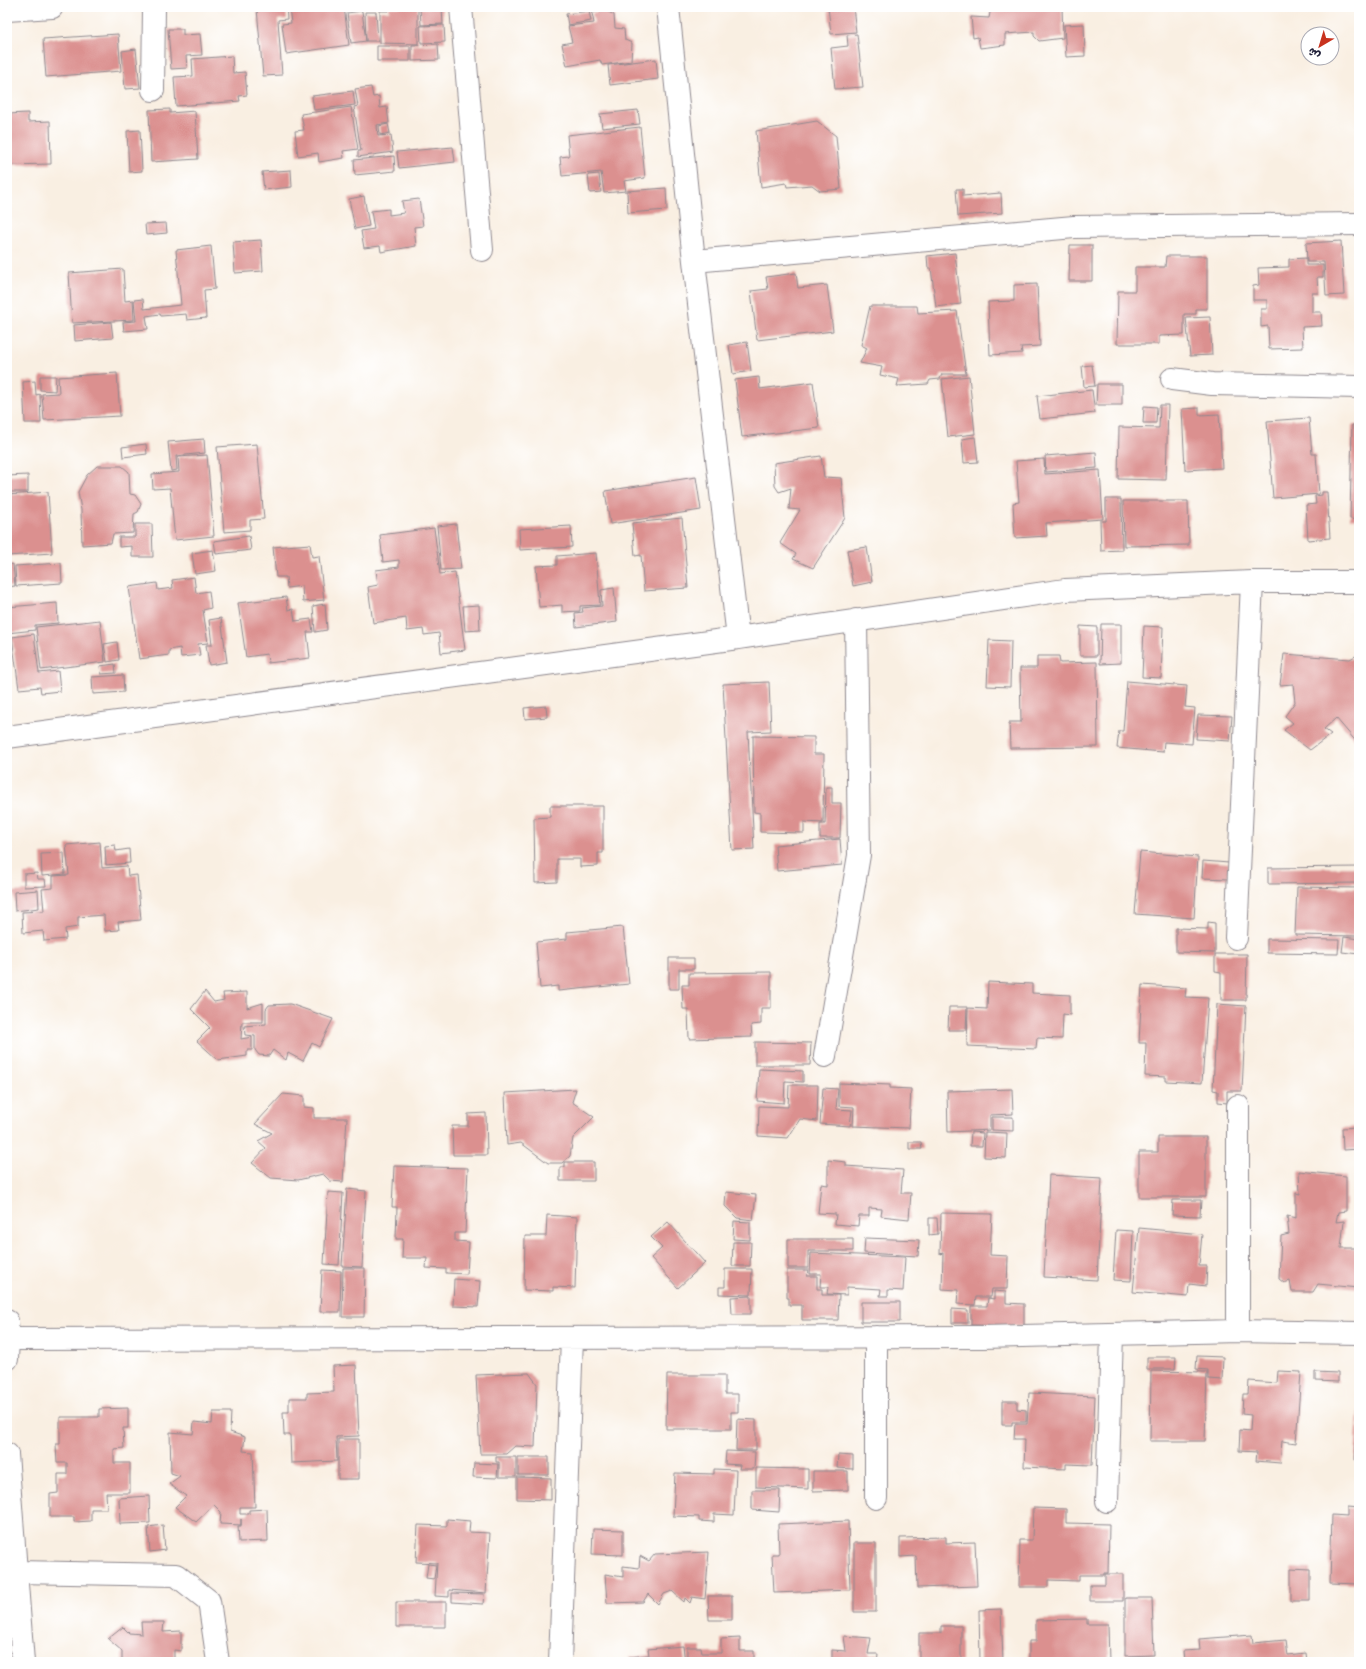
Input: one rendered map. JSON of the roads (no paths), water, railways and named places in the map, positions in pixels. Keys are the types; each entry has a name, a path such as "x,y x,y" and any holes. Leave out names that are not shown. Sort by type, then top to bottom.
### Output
{"street":[{"path":"7,10 52,7"},
{"path":"153,90 154,7"},
{"path":"461,7 482,250"},
{"path":"668,7 694,261 738,638"},
{"path":"694,261 1074,227 1359,224"},
{"path":"1172,379 1212,384 1359,387"},
{"path":"7,737 738,638 1065,590 1252,582 1359,582"},
{"path":"1236,938 1252,582"},
{"path":"825,1056 859,855 856,620"},
{"path":"1238,1106 1238,1331"},
{"path":"7,1340 983,1337 1238,1331 1359,1334"},
{"path":"1107,1501 1112,1334"},
{"path":"876,1337 876,1498"},
{"path":"560,1662 572,1338"},
{"path":"7,1454 23,1662"},
{"path":"17,1572 176,1575 209,1600 218,1662"}]}
